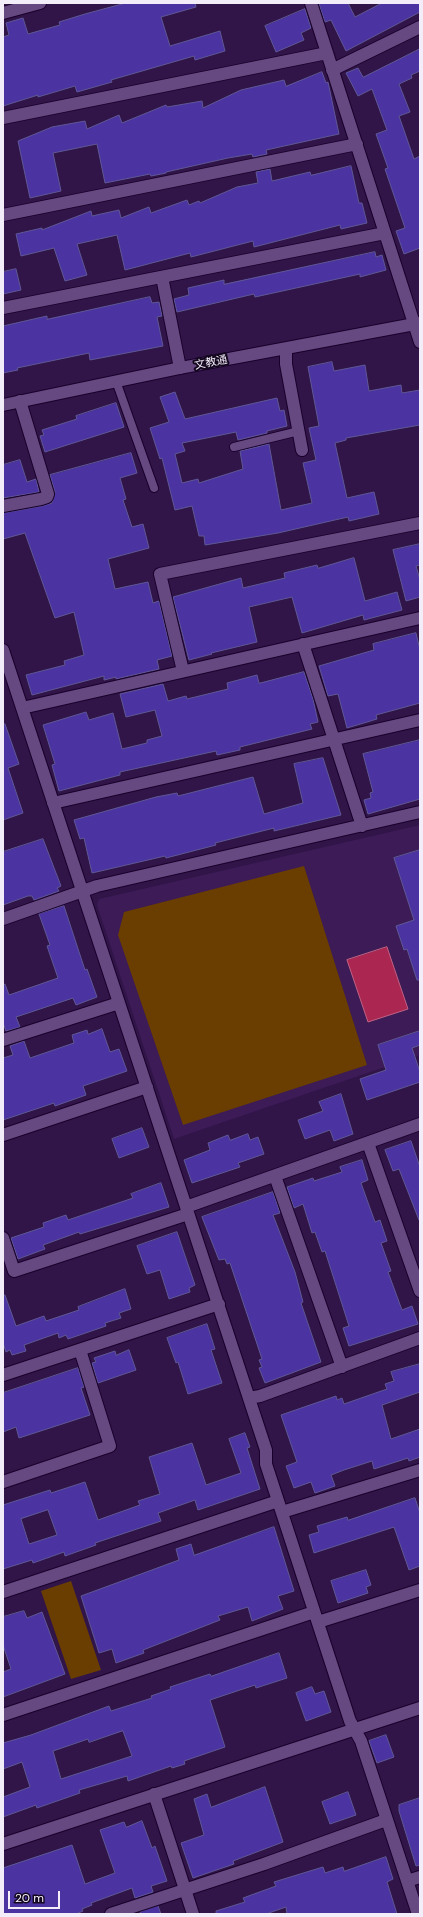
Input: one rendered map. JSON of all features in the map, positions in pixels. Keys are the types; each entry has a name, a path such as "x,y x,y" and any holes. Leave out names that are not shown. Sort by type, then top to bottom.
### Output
{"street":[{"path":"3,13 40,3"},
{"path":"311,3 385,233 417,324 420,342"},
{"path":"332,70 420,27"},
{"path":"3,118 327,53"},
{"path":"3,215 357,144"},
{"path":"3,308 385,233"},
{"path":"162,277 180,368"},
{"name":"文教通","path":"3,405 180,368 417,324"},
{"path":"286,348 286,364 302,450"},
{"path":"3,506 41,500 47,497 48,494 20,401"},
{"path":"183,671 160,574 420,523"},
{"path":"22,708 420,618"},
{"path":"303,644 362,826"},
{"path":"3,650 5,666 22,708 219,1304 266,1450 266,1464 350,1721 361,1741 418,1914"},
{"path":"53,803 420,720"},
{"path":"3,919 83,893 98,886 420,812"},
{"path":"3,1040 119,1003"},
{"path":"3,1135 147,1087"},
{"path":"3,1238 14,1271 187,1211 275,1176 420,1124"},
{"path":"368,1143 420,1290"},
{"path":"275,1176 342,1366"},
{"path":"3,1375 219,1304"},
{"path":"249,1398 260,1396 420,1338"},
{"path":"3,1482 110,1446 80,1350"},
{"path":"3,1592 280,1507 420,1470"},
{"path":"3,1715 316,1617 420,1590"},
{"path":"3,1844 420,1708"},
{"path":"154,1794 193,1914"},
{"path":"111,1914 185,1890 386,1820"},
{"path":"407,1880 420,1877"}],"lane":[{"path":"116,382 154,488"},
{"path":"234,446 298,431"}],"shaded area":[{"path":"420,825 420,1055 174,1139 97,905 99,899"},
{"path":"304,866 367,1065 183,1125 118,935 124,912"},
{"path":"387,947 408,1009 368,1022 347,960"},
{"path":"71,1581 101,1670 71,1679 41,1591"}],"building":[{"path":"126,3 195,3 196,7 161,17 170,46 220,31 225,51 195,60 194,56 111,80 112,82 77,92 75,86 38,97 38,95 3,106 3,37 9,35 6,23 23,18 28,34 60,25 59,22"},
{"path":"348,3 355,17 382,3 420,3 420,12 346,51 331,20 325,22 319,4"},
{"path":"305,9 311,28 301,33 304,40 276,52 265,26"},
{"path":"420,49 420,71 411,75 412,78 399,84 410,112 399,116 414,159 420,156 420,248 404,254 396,231 405,228 385,169 388,168 376,134 387,130 372,89 358,96 346,73 358,68 363,77"},
{"path":"322,72 326,83 328,82 339,134 266,150 267,154 253,157 252,154 228,158 166,173 151,176 150,174 105,183 97,144 53,153 61,191 30,198 18,141 52,127 85,121 87,129 119,115 122,123 166,105 167,107 202,101 203,108 241,90 284,80 286,86"},
{"path":"351,166 359,203 362,203 367,223 341,229 340,225 254,247 253,241 191,257 190,253 125,270 117,235 77,244 87,275 65,281 54,248 21,256 16,234 42,228 42,230 91,211 92,216 119,210 121,218 149,207 151,213 187,200 189,205 199,201 200,203 237,187 258,183 256,172 270,169 272,181 310,172 311,175"},
{"path":"375,252 376,257 382,255 386,270 360,277 360,274 255,297 254,294 177,312 174,299 189,295 188,288 224,280 224,284"},
{"path":"16,269 21,290 3,294 3,272"},
{"path":"150,297 152,303 159,302 162,316 157,317 163,346 90,360 89,353 17,368 18,370 3,373 3,326 47,316 47,319"},
{"path":"332,362 334,371 365,365 369,391 401,385 402,393 420,390 420,425 346,438 346,440 335,443 347,498 374,492 379,514 349,521 348,517 278,533 205,545 204,536 199,536 192,506 175,510 162,458 160,459 150,428 169,422 160,397 175,392 185,419 277,398 280,411 284,410 287,426 267,431 267,433 238,440 236,432 182,443 185,451 175,454 182,483 198,479 199,483 243,469 240,451 269,444 281,510 312,503 303,463 316,460 309,428 319,426 308,367"},
{"path":"116,403 124,427 45,452 40,436 44,435 42,430 77,419 76,416"},
{"path":"131,453 137,473 120,478 126,499 123,500 132,527 143,524 149,548 108,559 115,589 148,582 153,603 159,601 172,656 157,660 159,669 116,679 116,677 104,680 104,676 32,695 26,675 65,665 64,661 84,655 74,612 55,618 25,533 3,539 3,513 52,503 55,492 50,475"},
{"path":"20,460 27,482 36,479 39,492 3,498 3,465"},
{"path":"420,544 420,565 416,566 420,580 420,597 406,601 393,550"},
{"path":"354,558 365,601 397,592 402,610 364,620 363,615 302,633 292,597 249,607 257,642 189,660 173,597 241,578 243,588 285,578 284,573 317,565 318,568"},
{"path":"416,633 420,650 420,703 376,715 377,719 347,728 338,694 328,696 319,666 374,650 373,644"},
{"path":"304,672 313,699 318,722 310,724 312,729 240,747 240,750 217,755 216,751 120,772 120,775 59,791 52,765 55,764 43,725 86,712 89,720 113,713 122,749 147,743 147,740 162,736 155,710 126,717 120,694 163,684 168,701 186,696 187,699 228,689 227,683 257,675 259,683"},
{"path":"5,724 19,764 8,768 23,813 3,820 3,725"},
{"path":"420,740 420,799 368,814 364,800 371,798 370,793 373,792 363,754"},
{"path":"323,758 341,815 274,831 274,828 215,843 216,845 166,858 165,856 92,873 84,838 80,839 74,820 156,797 177,793 178,796 253,777 264,814 303,803 294,764"},
{"path":"43,839 61,886 57,888 59,891 34,900 32,896 28,896 3,905 3,852"},
{"path":"420,850 420,980 417,980 407,949 404,950 396,926 414,920 394,858"},
{"path":"64,906 85,970 87,969 97,997 76,1005 73,998 16,1017 20,1027 6,1031 3,1023 3,985 5,984 9,995 58,978 47,946 50,945 39,914"},
{"path":"102,1029 110,1052 119,1049 127,1071 83,1086 86,1095 55,1106 54,1103 3,1120 3,1058 13,1055 10,1046 24,1041 30,1058 74,1043 72,1035 87,1030 88,1034"},
{"path":"420,1031 420,1045 412,1048 420,1072 420,1082 367,1100 360,1079 386,1070 378,1045"},
{"path":"341,1094 353,1134 334,1141 330,1130 305,1139 298,1120 323,1111 319,1102"},
{"path":"142,1128 149,1147 119,1158 112,1139"},
{"path":"248,1134 250,1140 258,1137 264,1154 238,1163 240,1167 192,1183 184,1160 210,1150 208,1143 228,1135 230,1140"},
{"path":"411,1141 420,1167 420,1220 399,1169 393,1171 385,1150"},
{"path":"362,1160 368,1180 361,1183 375,1222 380,1220 387,1241 381,1243 391,1271 388,1272 402,1310 412,1306 418,1324 349,1346 343,1328 349,1326 325,1251 322,1252 315,1232 312,1233 303,1204 294,1208 287,1187 313,1178 314,1181 342,1172 340,1167"},
{"path":"161,1183 169,1207 80,1234 79,1232 43,1245 45,1249 18,1259 11,1238 44,1227 43,1223 66,1215 68,1220 133,1198 131,1194"},
{"path":"273,1192 280,1213 273,1215 295,1272 303,1302 301,1303 321,1362 265,1383 259,1368 262,1367 259,1360 262,1359 230,1263 227,1264 225,1259 219,1260 202,1217"},
{"path":"177,1232 195,1285 189,1288 190,1292 169,1299 160,1270 147,1274 137,1246"},
{"path":"125,1289 131,1309 119,1313 121,1318 105,1323 106,1326 68,1339 66,1335 59,1338 58,1333 24,1345 26,1351 12,1355 10,1350 6,1352 3,1343 3,1295 5,1295 16,1326 44,1316 46,1321 79,1310 78,1307"},
{"path":"207,1324 215,1349 211,1350 222,1383 188,1394 178,1362 176,1363 167,1338"},
{"path":"129,1350 136,1370 98,1383 92,1363 96,1362 94,1358 115,1351 116,1355"},
{"path":"420,1364 420,1392 382,1405 391,1439 420,1429 420,1457 409,1461 408,1458 374,1469 372,1461 344,1470 331,1475 335,1486 315,1493 311,1482 294,1488 286,1466 297,1462 281,1415 336,1396 337,1400 342,1398 344,1404 387,1389 385,1384 394,1381 391,1372"},
{"path":"78,1368 84,1387 81,1388 90,1415 19,1438 16,1427 3,1432 3,1393"},
{"path":"245,1433 250,1447 247,1448 260,1489 198,1510 195,1500 158,1513 161,1521 95,1543 96,1545 65,1556 64,1552 33,1563 32,1560 3,1569 3,1505 50,1490 51,1493 85,1482 98,1520 140,1505 138,1501 160,1494 149,1457 192,1443 206,1485 241,1473 229,1439","holes":["48,1510 57,1535 29,1544 21,1519"]},
{"path":"415,1498 420,1513 420,1566 409,1570 394,1527 314,1553 309,1535 319,1532 317,1526 347,1517 348,1520"},
{"path":"274,1527 294,1591 278,1596 283,1609 252,1621 248,1607 218,1616 220,1620 143,1650 144,1653 116,1663 112,1649 99,1653 81,1596 179,1560 176,1549 191,1544 194,1555"},
{"path":"366,1570 371,1585 366,1587 368,1593 338,1603 331,1581"},
{"path":"24,1611 27,1618 42,1612 65,1674 3,1697 3,1672 11,1669 3,1645 3,1617"},
{"path":"279,1653 287,1678 256,1688 255,1685 210,1700 225,1747 184,1761 185,1764 172,1768 171,1766 128,1781 127,1776 79,1790 80,1793 37,1808 36,1805 3,1817 3,1797 30,1787 22,1762 3,1769 3,1743 31,1735 109,1706 111,1711 152,1698 151,1696 171,1689 170,1687 210,1674 211,1676","holes":["123,1731 132,1756 61,1779 53,1751 88,1739 89,1742"]},
{"path":"312,1687 315,1694 324,1691 331,1712 306,1721 296,1693"},
{"path":"386,1735 394,1757 377,1763 369,1741"},
{"path":"265,1787 283,1842 233,1861 234,1864 193,1878 181,1843 204,1835 194,1799 207,1794 211,1807"},
{"path":"348,1792 356,1815 330,1824 322,1802"},
{"path":"420,1798 420,1865 416,1866 399,1811 399,1805"},
{"path":"142,1821 152,1848 155,1846 167,1881 151,1886 153,1892 135,1898 132,1888 91,1903 92,1905 82,1909 83,1911 76,1914 3,1914 3,1868 72,1845 85,1884 115,1873 100,1830 124,1822 126,1827"},
{"path":"386,1857 393,1879 387,1882 397,1914 287,1914 286,1907 266,1914 216,1914 216,1911 245,1902 243,1898 276,1886 274,1882 323,1867 325,1873 343,1867 344,1871"},
{"path":"158,1906 161,1914 141,1914 140,1912"}]}
